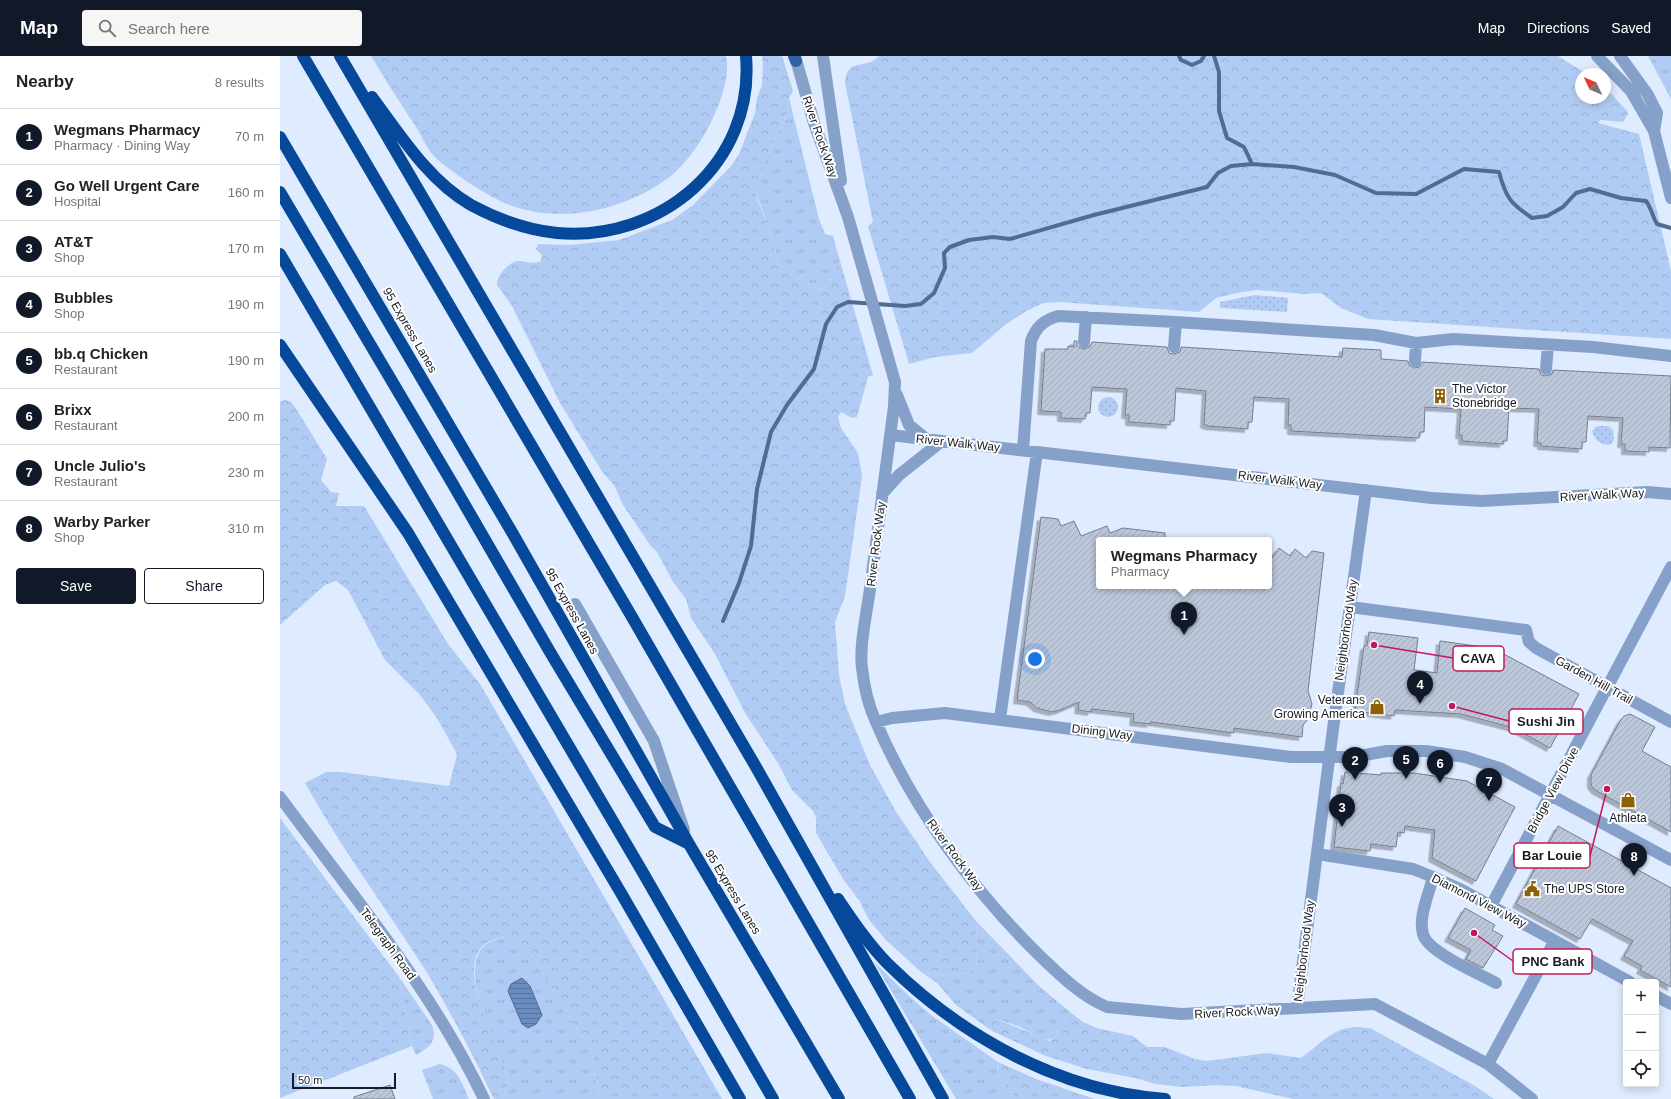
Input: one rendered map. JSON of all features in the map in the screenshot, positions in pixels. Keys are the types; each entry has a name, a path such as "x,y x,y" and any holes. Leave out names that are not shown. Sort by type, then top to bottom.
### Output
{"highway":[{"path":"303,56 628,610 910,1099"},
{"path":"341,56 393,126 432,173 450,190 471,204 520,226 558,233 582,233 612,228 654,216 676,204 708,175 725,152 741,113 746,92 746,56"},
{"path":"341,56 786,822 944,1099"},
{"name":"95 Express Lanes","path":"280,137 513,534 689,844 839,1099"},
{"path":"280,192 550,652 655,826 689,844"},
{"path":"280,254 642,870 773,1099"},
{"path":"280,345 408,533 621,893 740,1099"},
{"path":"786,822 848,913 882,957 923,995 961,1025 1006,1051 1048,1071 1075,1081 1110,1091 1165,1099"}],"street":[{"name":"River Rock Way","path":"823,56 837,161 848,217 895,387 890,435 864,626 862,666 868,701 876,722 904,777 962,868 995,909 1028,944 1078,990 1107,1007 1142,1012 1199,1014 1375,1004 1488,1064 1532,1099"},
{"path":"1597,56 1631,91 1654,131 1671,198"},
{"path":"1620,56 1648,95 1657,113 1654,131"},
{"name":"River Rock Way","path":"795,58 814,123 848,217"},
{"path":"1024,450 1030,348 1033,336 1039,326 1048,319 1058,316 1374,335 1416,343 1453,339 1548,344 1593,347 1671,356"},
{"path":"1084,342 1086,317"},
{"path":"1174,347 1176,322"},
{"path":"1415,361 1416,343"},
{"path":"1546,369 1548,344"},
{"path":"895,387 909,425 926,439"},
{"name":"River Walk Way","path":"890,435 1432,498 1482,501 1647,492 1671,494"},
{"path":"882,494 899,475 942,441"},
{"path":"1000,719 1038,452"},
{"name":"Neighborhood Way","path":"1297,1008 1329,757 1366,490"},
{"name":"Bridge View Drive","path":"1491,906 1671,567"},
{"path":"575,604 654,741 689,844"},
{"name":"Garden Hill Trail","path":"1350,607 1526,630 1530,642 1536,648 1671,722"},
{"name":"Dining Way","path":"876,722 892,718 944,713 1291,757 1360,756 1387,751 1426,751 1465,757 1502,769 1671,860"},
{"name":"Telegraph Road","path":"280,798 423,992 457,1048 484,1099"},
{"name":"Diamond View Way","path":"1317,854 1413,869 1433,877 1462,890 1554,942 1624,979"},
{"path":"1433,877 1422,926 1425,940 1443,954 1496,983"},
{"path":"1488,1064 1554,942"},
{"path":"1659,998 1671,1004"}],"green space":[{"path":"371,56 726,56 727,70 721,98 713,119 697,146 685,162 672,175 634,198 614,206 571,214 528,210 507,204 470,183 451,170 436,158 428,148"},
{"path":"762,56 782,56 793,91 789,98 787,115 768,153 756,191 758,201 770,230 778,263 793,276 819,290 830,282 840,261 873,375 868,377 857,417 852,418 841,412 838,417 841,428 858,453 862,476 845,596 835,622 839,675 845,704 870,765 895,810 930,862 976,921 978,961 968,973 941,976 920,971 886,940 869,920 859,900 843,879 816,833 816,818 813,811 792,790 778,763 745,713 715,654 691,618 686,599 673,582 657,552 650,545 623,505 614,485 603,473 560,403 512,306 497,285 497,281 501,273 511,263 519,261 532,263 541,261 542,255 536,249 538,244 568,245 619,240 672,220 693,205 732,165 739,154 755,113 757,98 762,85"},
{"path":"879,56 1558,56 1577,68 1575,68 1575,104 1611,104 1611,94 1628,114 1623,122 1600,120 1598,123 1639,134 1671,271 1671,339 1368,319 1341,308 1321,293 1304,294 1257,290 1216,298 1199,312 1059,302 1044,303 1026,311 1005,325 972,353 935,357 909,364 868,226 873,222 845,83 846,75 849,70 858,65 874,60"},
{"path":"1648,56 1671,56 1671,99"},
{"path":"789,98 819,219 825,234 833,236 840,261 830,282 819,290 793,276 778,263 770,230 757,196 756,187 768,153 787,115"},
{"path":"1255,295 1288,298 1287,312 1220,308 1220,302"},
{"path":"1108,397 1115,400 1118,407 1115,414 1108,417 1101,414 1098,407 1101,400"},
{"path":"284,400 290,401 295,407 327,459 321,480 331,492 339,493 336,506 364,506 448,644 480,684 722,1099 599,1099 591,1046 573,1024 529,950 516,940 500,938 483,946 475,960 475,979 479,1001 508,1079 507,1087 502,1099 494,1099 462,1034 426,971 349,854 305,783 326,772 341,772 449,786 457,754 437,718 420,695 385,660 348,590 336,581 325,585 280,625 280,402"},
{"path":"1597,426 1608,426 1613,430 1614,439 1612,444 1602,444 1595,438 1592,431"},
{"path":"280,818 399,977 412,1046 280,1098"},
{"path":"976,921 1039,986 1070,1012 1066,1017 1062,1029 1053,1039 1044,1040 1020,1027 994,1018 990,1028 992,1031 956,1005 937,983 920,971 941,976 968,973 978,961"},
{"path":"510,937 520,942 529,950 573,1024 591,1046 599,1099 502,1099 507,1087 508,1079 479,1001 475,971 477,958 485,945 495,940"},
{"path":"874,962 931,1015 998,1062 997,1074 1009,1091 1018,1099 956,1099"},
{"path":"399,977 432,1025 434,1031 433,1040 428,1047 416,1055 412,1046"},
{"path":"1070,1012 1083,1022 1097,1028 1133,1036 1147,1047 1165,1047 1195,1059 1207,1061 1267,1053 1301,1058 1325,1039 1341,1030 1360,1027 1372,1029 1475,1086 1494,1099 1293,1099 1236,1086 1217,1085 1183,1087 1156,1084 1135,1078 1087,1069 1046,1056 992,1031 989,1025 991,1019 994,1018 1050,1041 1057,1035"},
{"path":"998,1062 1036,1079 1095,1099 1018,1099 1009,1091 997,1074"},
{"path":"440,1064 451,1069 459,1077 469,1099 433,1099 422,1070"}],"shaded area":[{"path":"522,978 530,986 542,1015 536,1024 528,1028 522,1024 508,991 511,984"}],"building":[{"name":"The Victor Stonebridge","path":"1074,341 1077,341 1077,346 1083,349 1090,347 1092,342 1167,347 1169,353 1174,354 1180,352 1181,347 1342,357 1343,348 1381,350 1381,359 1408,361 1409,365 1414,368 1419,367 1422,362 1539,369 1541,375 1546,376 1552,374 1553,370 1671,376 1670,448 1649,447 1649,452 1625,451 1625,444 1621,444 1623,418 1588,416 1586,442 1582,442 1582,449 1541,446 1541,443 1537,443 1539,409 1509,408 1507,441 1503,441 1503,444 1462,441 1462,435 1459,435 1461,409 1425,407 1424,432 1420,432 1419,438 1291,431 1291,425 1288,425 1289,399 1254,397 1252,422 1248,422 1248,429 1208,426 1204,424 1206,391 1176,388 1174,421 1170,421 1170,425 1129,422 1129,415 1125,415 1127,389 1092,387 1090,413 1086,413 1085,419 1061,418 1061,412 1041,411 1045,349 1068,349 1068,346 1074,347"},
{"path":"1041,517 1058,519 1061,526 1074,521 1081,536 1107,526 1110,533 1123,528 1165,533 1165,537 1096,537 1096,589 1272,589 1272,557 1279,548 1290,556 1295,549 1306,558 1312,551 1324,553 1308,691 1312,704 1308,719 1303,725 1302,737 1234,728 1234,733 1151,722 1150,724 1133,722 1134,714 1092,709 1091,712 1078,710 1079,702 1052,712 1037,708 1030,702 1017,700"},
{"path":"1369,632 1418,638 1414,670 1437,673 1440,641 1498,649 1498,651 1579,694 1550,748 1514,728 1461,714 1395,710 1394,716 1355,711 1364,646 1367,646"},
{"path":"1630,714 1655,727 1642,751 1671,767 1671,832 1595,790 1591,785 1591,775 1620,721 1624,716"},
{"path":"1345,772 1381,775 1381,773 1414,773 1467,781 1515,807 1476,881 1432,858 1435,830 1405,826 1404,833 1398,832 1396,847 1371,844 1370,851 1334,847 1341,783 1343,784"},
{"path":"1558,826 1671,888 1671,987 1659,979 1640,970 1642,966 1624,956 1633,941 1592,919 1580,939 1516,904"},
{"path":"1465,908 1495,925 1492,930 1503,936 1483,968 1466,959 1471,950 1448,938"},
{"path":"390,1085 395,1099 354,1099 354,1097"}],"waterway":[{"path":"1179,56 1181,60 1192,65 1201,61 1204,56"},
{"path":"1214,56 1219,72 1219,111 1227,138 1244,147 1252,164"},
{"path":"723,621 739,583 751,546 757,489 771,432 787,405 814,369 826,324 837,307 848,302 905,306 921,304 934,293 945,268 944,253 950,247 969,240 993,237 1010,239 1094,215 1207,187 1218,173 1231,166 1252,164 1294,167 1335,175 1376,193 1416,194 1464,169 1499,172 1504,188 1510,199 1532,218 1547,216 1563,207 1576,193 1590,189 1621,198 1646,201 1657,224 1671,228"}],"place":[{"name":"The Victor Stonebridge","path":"1440,396"},
{"name":"Wegmans Pharmacy","path":"1184,635"},
{"name":"CAVA","path":"1374,645"},
{"name":"Bubbles","path":"1420,704"},
{"name":"Sushi Jin","path":"1452,706"},
{"name":"Veterans Growing America","path":"1377,707"},
{"name":"bb.q Chicken","path":"1406,779"},
{"name":"Go Well Urgent Care","path":"1355,780"},
{"name":"Brixx","path":"1440,783"},
{"name":"Bar Louie","path":"1607,789"},
{"name":"Athleta","path":"1628,800"},
{"name":"Uncle Julio's","path":"1489,801"},
{"name":"AT&T","path":"1342,827"},
{"name":"Warby Parker","path":"1634,876"},
{"name":"The UPS Store","path":"1532,889"},
{"name":"PNC Bank","path":"1474,933"}]}
